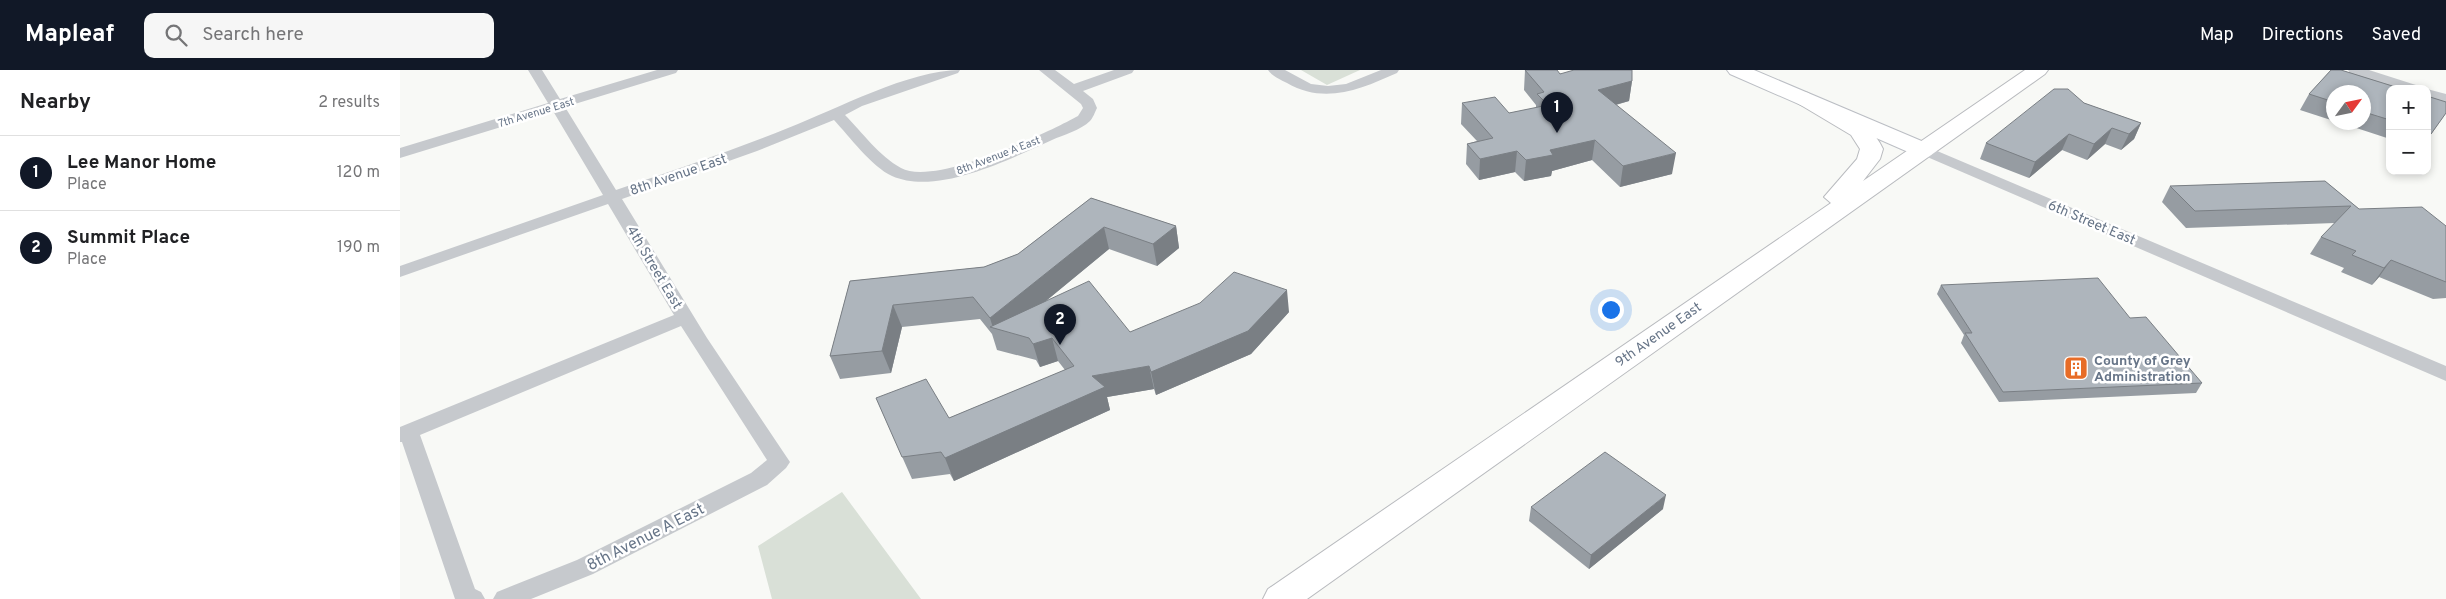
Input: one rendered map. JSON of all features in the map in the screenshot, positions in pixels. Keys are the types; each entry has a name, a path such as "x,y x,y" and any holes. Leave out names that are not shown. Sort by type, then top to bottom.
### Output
{"main road":[{"name":"6th Street East","path":"1737,70 1923,150"},
{"name":"9th Avenue East","path":"1280,599 2038,70"},
{"path":"1801,97 1807,104 1854,127 1866,136 1870,146 1870,157 1858,172 1843,185 1824,218"}],"street":[{"name":"4th Street East","path":"535,70 685,317 779,462"},
{"name":"7th Avenue East","path":"400,153 671,70"},
{"name":"8th Avenue East","path":"400,272 752,148 836,114 857,103 952,70"},
{"path":"1046,70 1072,90 1127,70"},
{"path":"1275,70 1305,87 1329,91 1348,88 1392,70"},
{"path":"2355,70 2402,85"},
{"name":"8th Avenue A East","path":"836,114 896,172 911,177 930,178 962,170 1069,127 1084,118 1089,111 1089,105 1072,90"},
{"path":"2431,94 2446,99"},
{"name":"6th Street East","path":"1923,150 2446,374"},
{"path":"473,599 465,595 404,433 685,317"},
{"name":"8th Avenue A East","path":"505,599 594,562 759,479 779,462"}],"shaded area":[{"path":"1301,70 1360,70 1327,85"},
{"path":"842,492 921,599 772,599 758,546"}],"building":[{"path":"1525,70 1557,70 1560,74 1574,70 1632,70 1632,81 1598,90 1676,153 1623,166 1595,140 1550,150 1553,155 1526,160 1517,151 1480,159 1467,144 1493,138 1462,103 1495,97 1509,113 1548,105 1537,94 1544,92"},
{"path":"2331,70 2341,70 2389,85 2386,85 2386,119 2371,114 2371,85 2326,85 2326,99 2309,94"},
{"path":"2054,89 2068,89 2084,103 2141,123 2129,134 2112,128 2094,144 2069,134 2035,162 1986,143"},
{"path":"2431,97 2446,102 2446,113 2431,134"},
{"path":"2325,181 2359,209 2422,207 2446,226 2446,282 2391,260 2384,268 2352,255 2356,251 2321,237 2351,206 2195,211 2170,186"},
{"path":"1091,198 1176,226 1153,244 1104,227 990,318 973,297 893,305 882,351 830,356 850,281 984,267 1018,254"},
{"path":"1234,272 1287,290 1248,331 1151,372 1149,366 1092,376 1105,387 945,458 941,452 902,457 876,398 926,379 949,418 1074,366 1052,338 1033,344 1029,338 990,327 1089,281 1130,332 1200,303"},
{"name":"County of Grey Administration","path":"2098,278 2130,318 2146,317 2202,383 2003,392 1965,333 1972,333 1941,285"},
{"path":"1605,452 1666,495 1591,555 1531,507"}],"place":[{"name":"Lee Manor Home","path":"1557,133"},
{"name":"Summit Place","path":"1060,345"},
{"name":"County of Grey Administration","path":"2076,368"}]}
